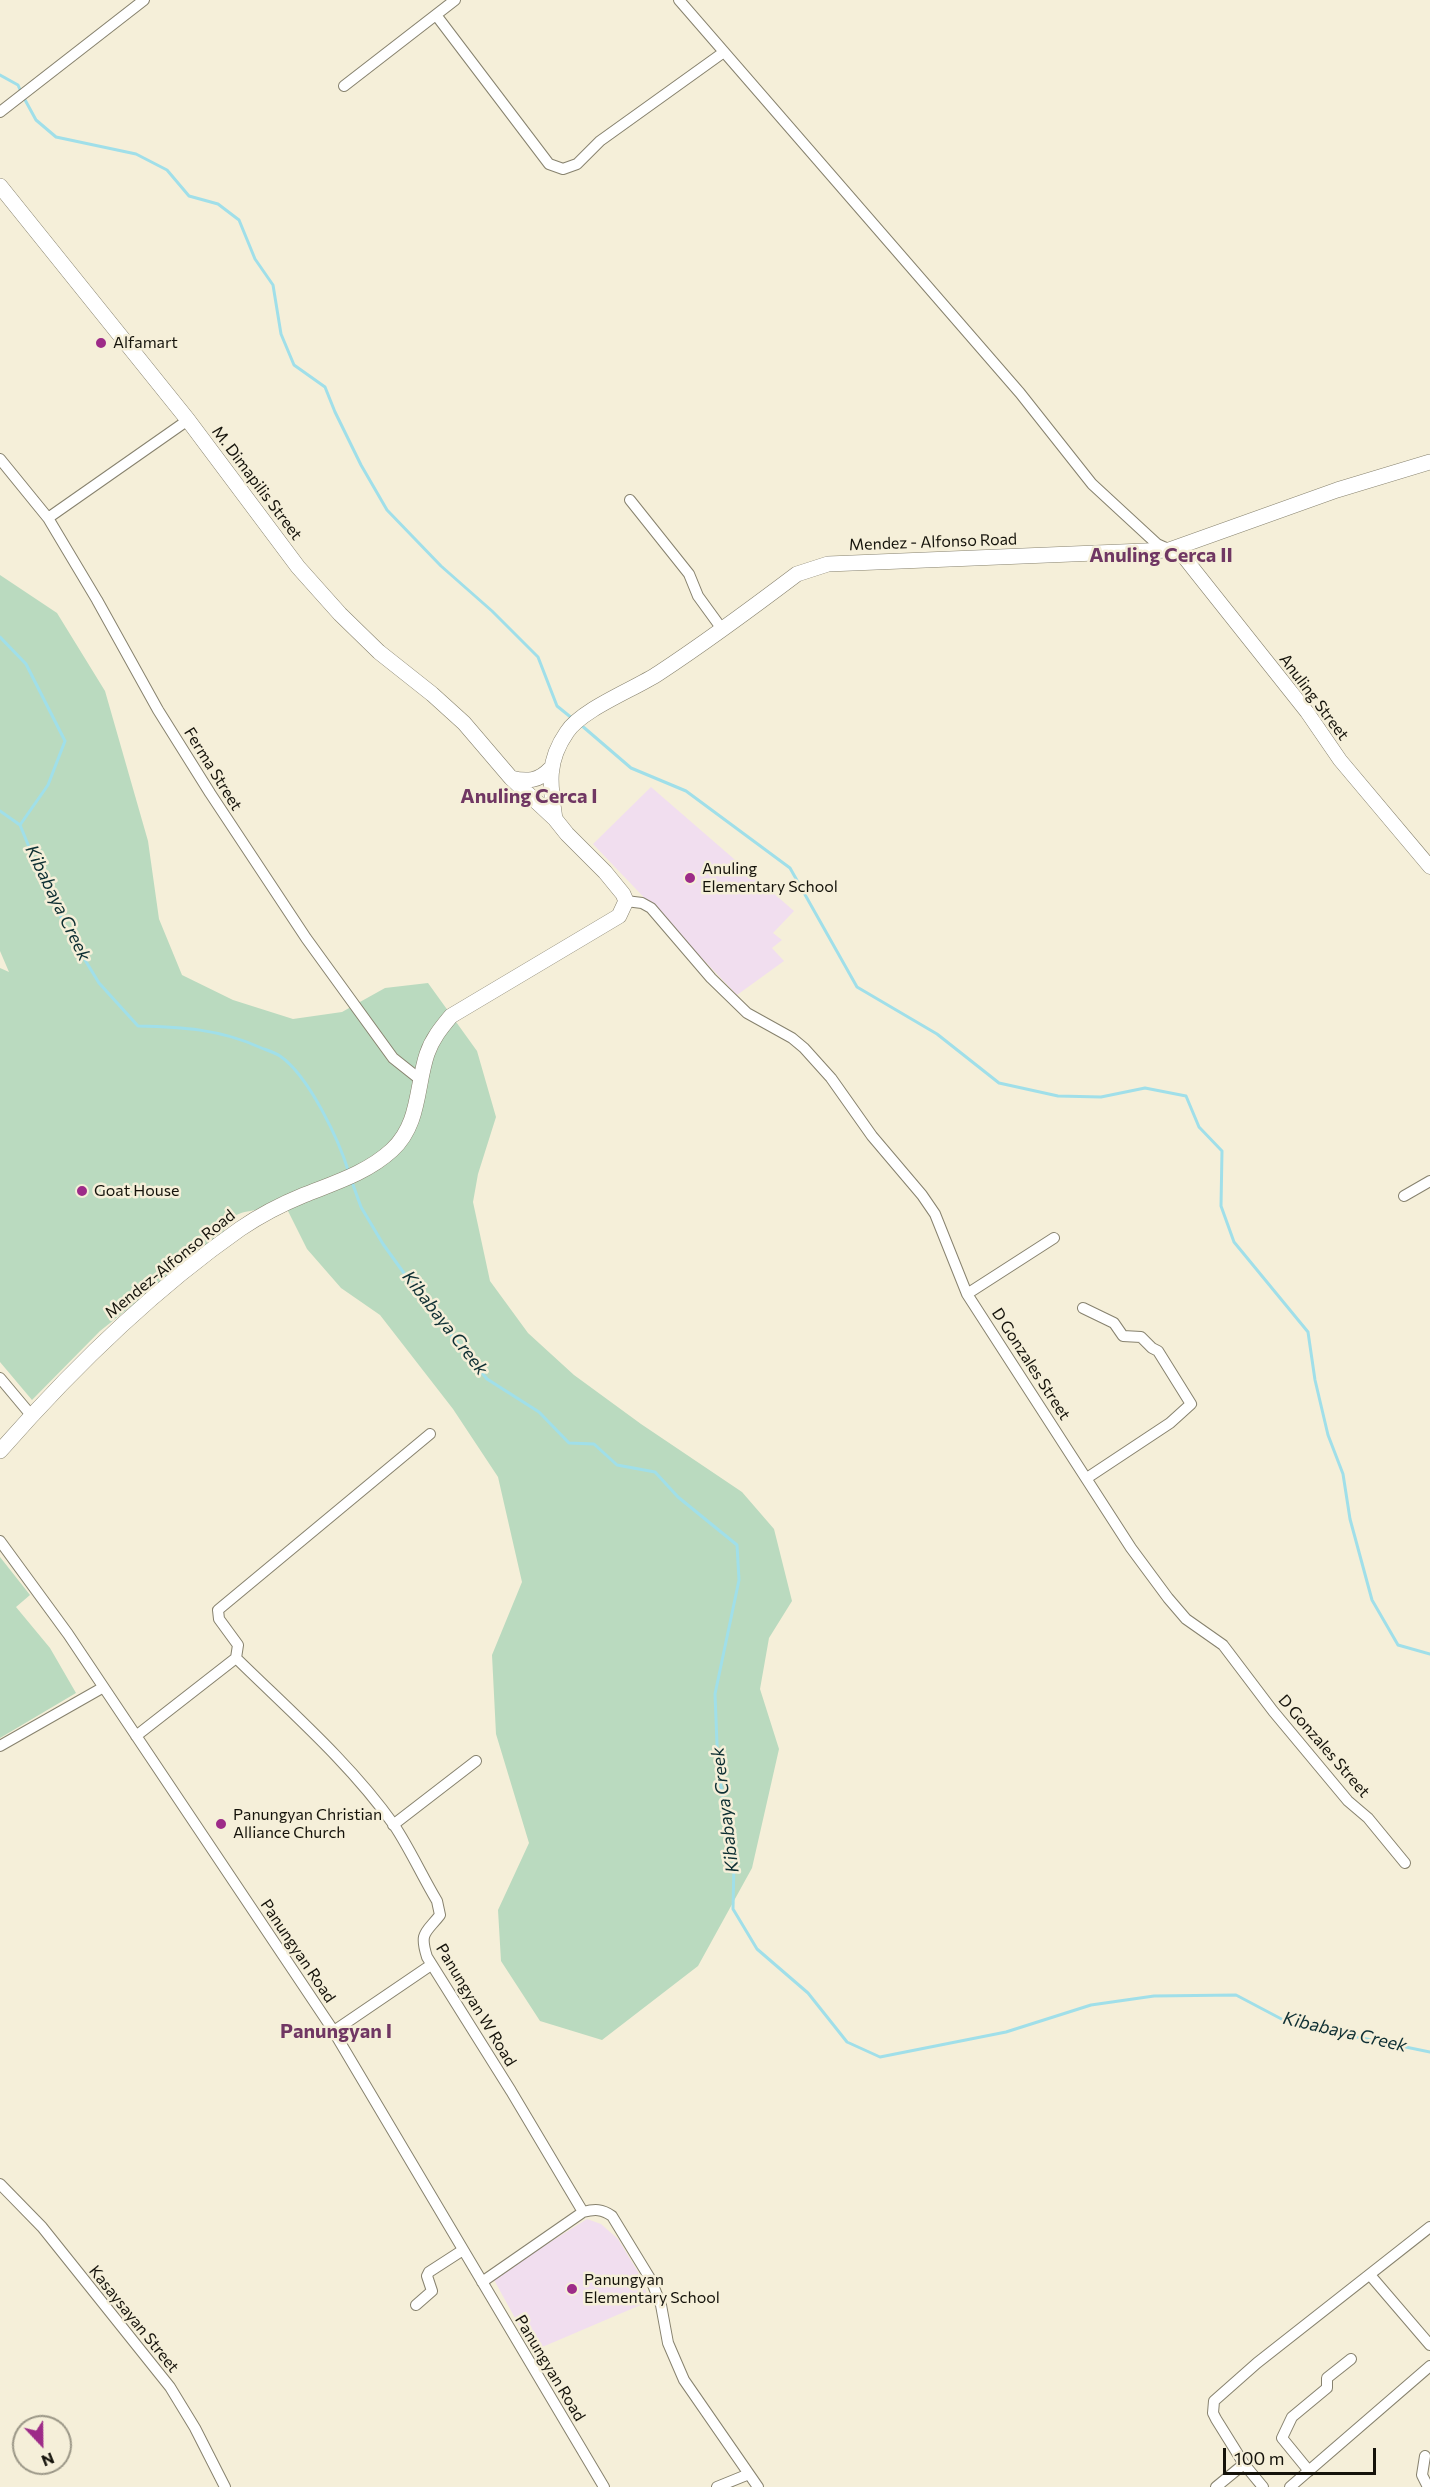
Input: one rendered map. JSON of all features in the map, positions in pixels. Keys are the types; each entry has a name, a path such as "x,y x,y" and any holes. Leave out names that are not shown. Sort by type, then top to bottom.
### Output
{"main road":[{"name":"M. Dimapilis Street","path":"0,186 188,420 298,567 333,607 379,652 464,723 511,778 555,819"},
{"name":"Mendez - Alfonso Road","path":"555,819 550,769 556,750 568,729 587,714 657,675 797,574 828,564 1169,550 1337,490 1430,462"},
{"path":"511,778 531,781 543,776 550,769"},
{"path":"555,819 615,884 626,901"},
{"name":"Mendez-Alfonso Road","path":"0,1451 68,1375 116,1330 240,1228 303,1195 338,1184 390,1152 402,1140 418,1104 427,1054 438,1032 451,1016 619,916 626,901"}],"street":[{"path":"0,112 144,0"},
{"path":"344,86 455,0"},
{"path":"679,0 1020,393 1092,484 1157,544 1169,550"},
{"path":"436,15 549,164 563,169 577,164 600,141 724,52"},
{"path":"48,518 188,420"},
{"name":"Ferma Street","path":"0,459 48,518 158,710 216,802 362,1018 393,1058 422,1081"},
{"path":"630,500 689,574 698,596 722,629"},
{"name":"Anuling Street","path":"1169,550 1184,557 1306,712 1340,760 1430,867"},
{"name":"D Gonzales Street","path":"626,901 642,903 651,908 711,978 747,1013 792,1038 816,1062 891,1161 922,1195 935,1214 967,1294 1131,1548 1186,1619 1223,1645 1273,1712 1348,1801 1368,1818 1405,1863"},
{"path":"1404,1196 1430,1181"},
{"path":"967,1294 1054,1238"},
{"path":"1083,1308 1114,1323 1123,1336 1141,1337 1152,1348 1158,1350 1191,1404 1170,1423 1087,1478"},
{"path":"0,1378 31,1415"},
{"path":"136,1736 236,1658 238,1645 219,1619 218,1610 430,1434"},
{"name":"Panungyan Road","path":"0,1540 68,1634 102,1688 334,2031 604,2487"},
{"name":"Panungyan W Road","path":"236,1658 328,1748 371,1796 393,1825 440,1908 440,1915 422,1939 431,1965 511,2091 583,2212"},
{"path":"0,1746 102,1688"},
{"path":"393,1825 476,1761"},
{"path":"334,2031 431,1965"},
{"name":"Kasaysayan Street","path":"0,2184 42,2227 170,2387 185,2410 225,2487"},
{"path":"482,2282 583,2212 604,2210 619,2226 651,2280 661,2304 668,2343 684,2380 758,2487"},
{"path":"1263,2487 1244,2464 1216,2419 1213,2413 1214,2401 1257,2363 1430,2227"},
{"path":"416,2305 432,2291 427,2276 429,2272 463,2250"},
{"path":"1370,2275 1430,2345"},
{"path":"1309,2471 1282,2438 1292,2417 1327,2388 1327,2378 1351,2359"},
{"path":"1290,2487 1430,2366"},
{"path":"1425,2456 1422,2475 1428,2487"},
{"path":"1216,2487 1244,2464"},
{"path":"717,2487 749,2474"}],"shaded area":[{"name":"Anuling Elementary School","path":"651,787 794,911 773,933 782,940 772,948 784,961 737,995 593,844"},
{"name":"Panungyan Elementary School","path":"587,2219 601,2224 618,2239 638,2272 650,2301 533,2351 493,2278"}],"green space":[{"path":"0,575 57,613 105,691 148,841 159,919 182,975 233,1000 293,1019 342,1012 385,988 428,983 477,1051 496,1117 478,1174 473,1202 490,1281 528,1333 574,1375 641,1424 742,1492 774,1529 792,1601 769,1638 760,1689 779,1749 752,1868 698,1966 602,2040 540,2021 501,1961 498,1910 529,1843 496,1734 492,1655 522,1582 498,1477 453,1409 380,1315 341,1288 307,1249 282,1199 233,1217 223,1233 100,1331 32,1400 0,1362 0,968 9,972 0,951"},
{"path":"0,1557 30,1595 16,1607 50,1648 76,1693 0,1738"}],"waterway":[{"path":"0,75 18,85 21,92"},
{"path":"24,98 36,120 56,137 136,154 167,170 189,196 218,204 239,220 255,259 273,285 281,334 294,365 325,387 361,465 387,510 441,566 492,611 538,657 557,706 573,719"},
{"name":"Kibabaya Creek","path":"0,637 26,664 65,741 48,785 20,825"},
{"path":"581,725 631,768 686,791 790,868 857,987 937,1034 999,1083 1058,1096 1101,1097 1145,1088 1186,1096 1199,1127 1222,1151 1221,1206 1234,1242 1308,1332 1315,1380 1328,1435 1343,1474 1350,1519 1372,1600 1398,1645 1430,1654"},
{"name":"Kibabaya Creek","path":"0,811 20,825 68,932 99,983 138,1026 185,1028 215,1033 244,1041 280,1056 291,1065 312,1093 338,1144 349,1173"},
{"name":"Kibabaya Creek","path":"352,1182 361,1207 383,1244 429,1308 487,1379 539,1412 569,1443 594,1444 617,1465 655,1472 678,1497 737,1545 739,1580 715,1694 718,1769 734,1862 733,1909 757,1949 808,1993 847,2042 880,2057 1006,2032 1091,2005 1154,1996 1236,1995 1289,2023 1430,2052"}],"place":[{"name":"Alfamart","path":"101,343"},
{"name":"Anuling Elementary School","path":"690,878"},
{"name":"Goat House","path":"82,1191"},
{"name":"Panungyan Christian Alliance Church","path":"221,1824"},
{"name":"Panungyan Elementary School","path":"572,2289"}],"district":[{"name":"Anuling Cerca II","path":"1161,555"},
{"name":"Anuling Cerca I","path":"529,796"},
{"name":"Panungyan I","path":"336,2031"}]}
